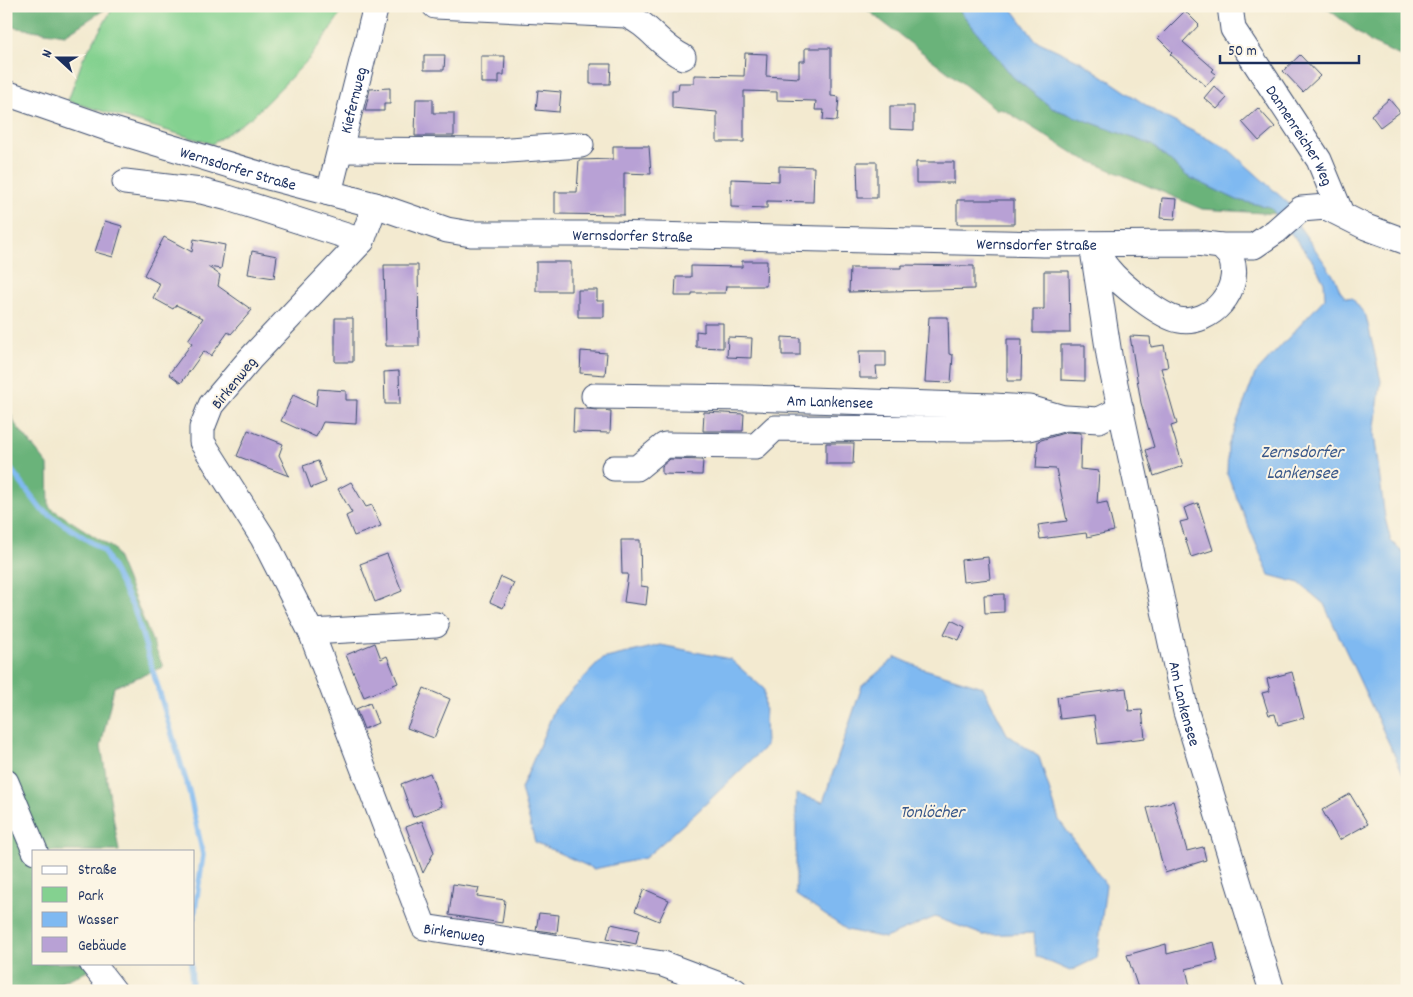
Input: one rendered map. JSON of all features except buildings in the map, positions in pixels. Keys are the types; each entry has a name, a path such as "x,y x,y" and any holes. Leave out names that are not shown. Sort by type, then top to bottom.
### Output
{"street":[{"name":"Kiefernweg","path":"329,193 341,150 352,94 376,6"},
{"path":"435,6 626,15 641,21 671,51 683,57"},
{"name":"Dannenreicher Weg","path":"1230,6 1233,29 1319,160 1342,213"},
{"name":"Wernsdorfer Straße","path":"6,93 107,128 375,205 447,230 471,234 608,234 1092,244 1197,242 1221,246 1254,246 1276,231 1301,209 1326,207 1342,213"},
{"path":"341,150 496,151 581,145"},
{"path":"125,182 219,196 362,241"},
{"name":"Birkenweg","path":"375,205 362,241 250,359 211,405 202,428 202,442 263,538 311,632 424,928 663,964 735,991"},
{"path":"1342,213 1366,227 1407,242"},
{"path":"1092,244 1108,269 1160,314 1180,320 1201,319 1222,304 1232,283 1233,271 1230,257 1221,246"},
{"name":"Am Lankensee","path":"1092,244 1100,306 1186,712 1272,991"},
{"name":"Am Lankensee","path":"594,396 752,398 993,406 1029,408 1066,418 1099,420 1121,409"},
{"name":"Am Lankensee","path":"614,468 637,468 665,445 756,446 775,428 994,430 1030,428 1066,418"},
{"path":"311,632 436,625"},
{"path":"6,782 35,850"},
{"path":"93,964 114,991"}],"green space":[{"path":"6,6 110,6 65,35 6,26"},
{"path":"114,6 346,6 310,58 253,116 212,144 68,101 83,59"},
{"path":"862,6 956,6 1013,77 1052,108 1152,145 1187,176 1237,200 1270,207 1278,214 1202,209 1078,156 1004,110 996,109"},
{"path":"1324,6 1407,6 1407,59 1372,43"},
{"path":"6,402 15,424 48,465 49,507 114,549 163,667 114,687 101,746 119,850 32,850 32,964 106,964 39,991 6,991"}],"water":[{"name":"Zernsdorfer Lankensee","path":"956,6 1010,6 1035,40 1082,62 1159,114 1228,149 1289,204 1299,226 1335,278 1340,291 1345,297 1352,298 1366,316 1381,381 1374,434 1385,518 1391,541 1407,557 1407,782 1324,604 1299,583 1269,575 1227,474 1228,446 1255,374 1325,298 1324,282 1313,261 1270,207 1237,200 1187,176 1152,145 1052,108 1013,77"},
{"path":"661,645 730,659 764,689 766,746 695,814 645,858 594,869 535,842 521,789 555,708 602,659"},
{"name":"Tonlöcher","path":"896,657 921,668 983,687 1007,734 1039,757 1059,820 1106,885 1097,958 1070,971 1036,956 1034,933 983,935 935,917 885,938 847,930 796,895 796,794 823,802 862,686"}],"waterway":[{"path":"6,463 42,510 103,550 135,611 189,791 203,855 195,910"},
{"path":"191,964 192,991"}]}
